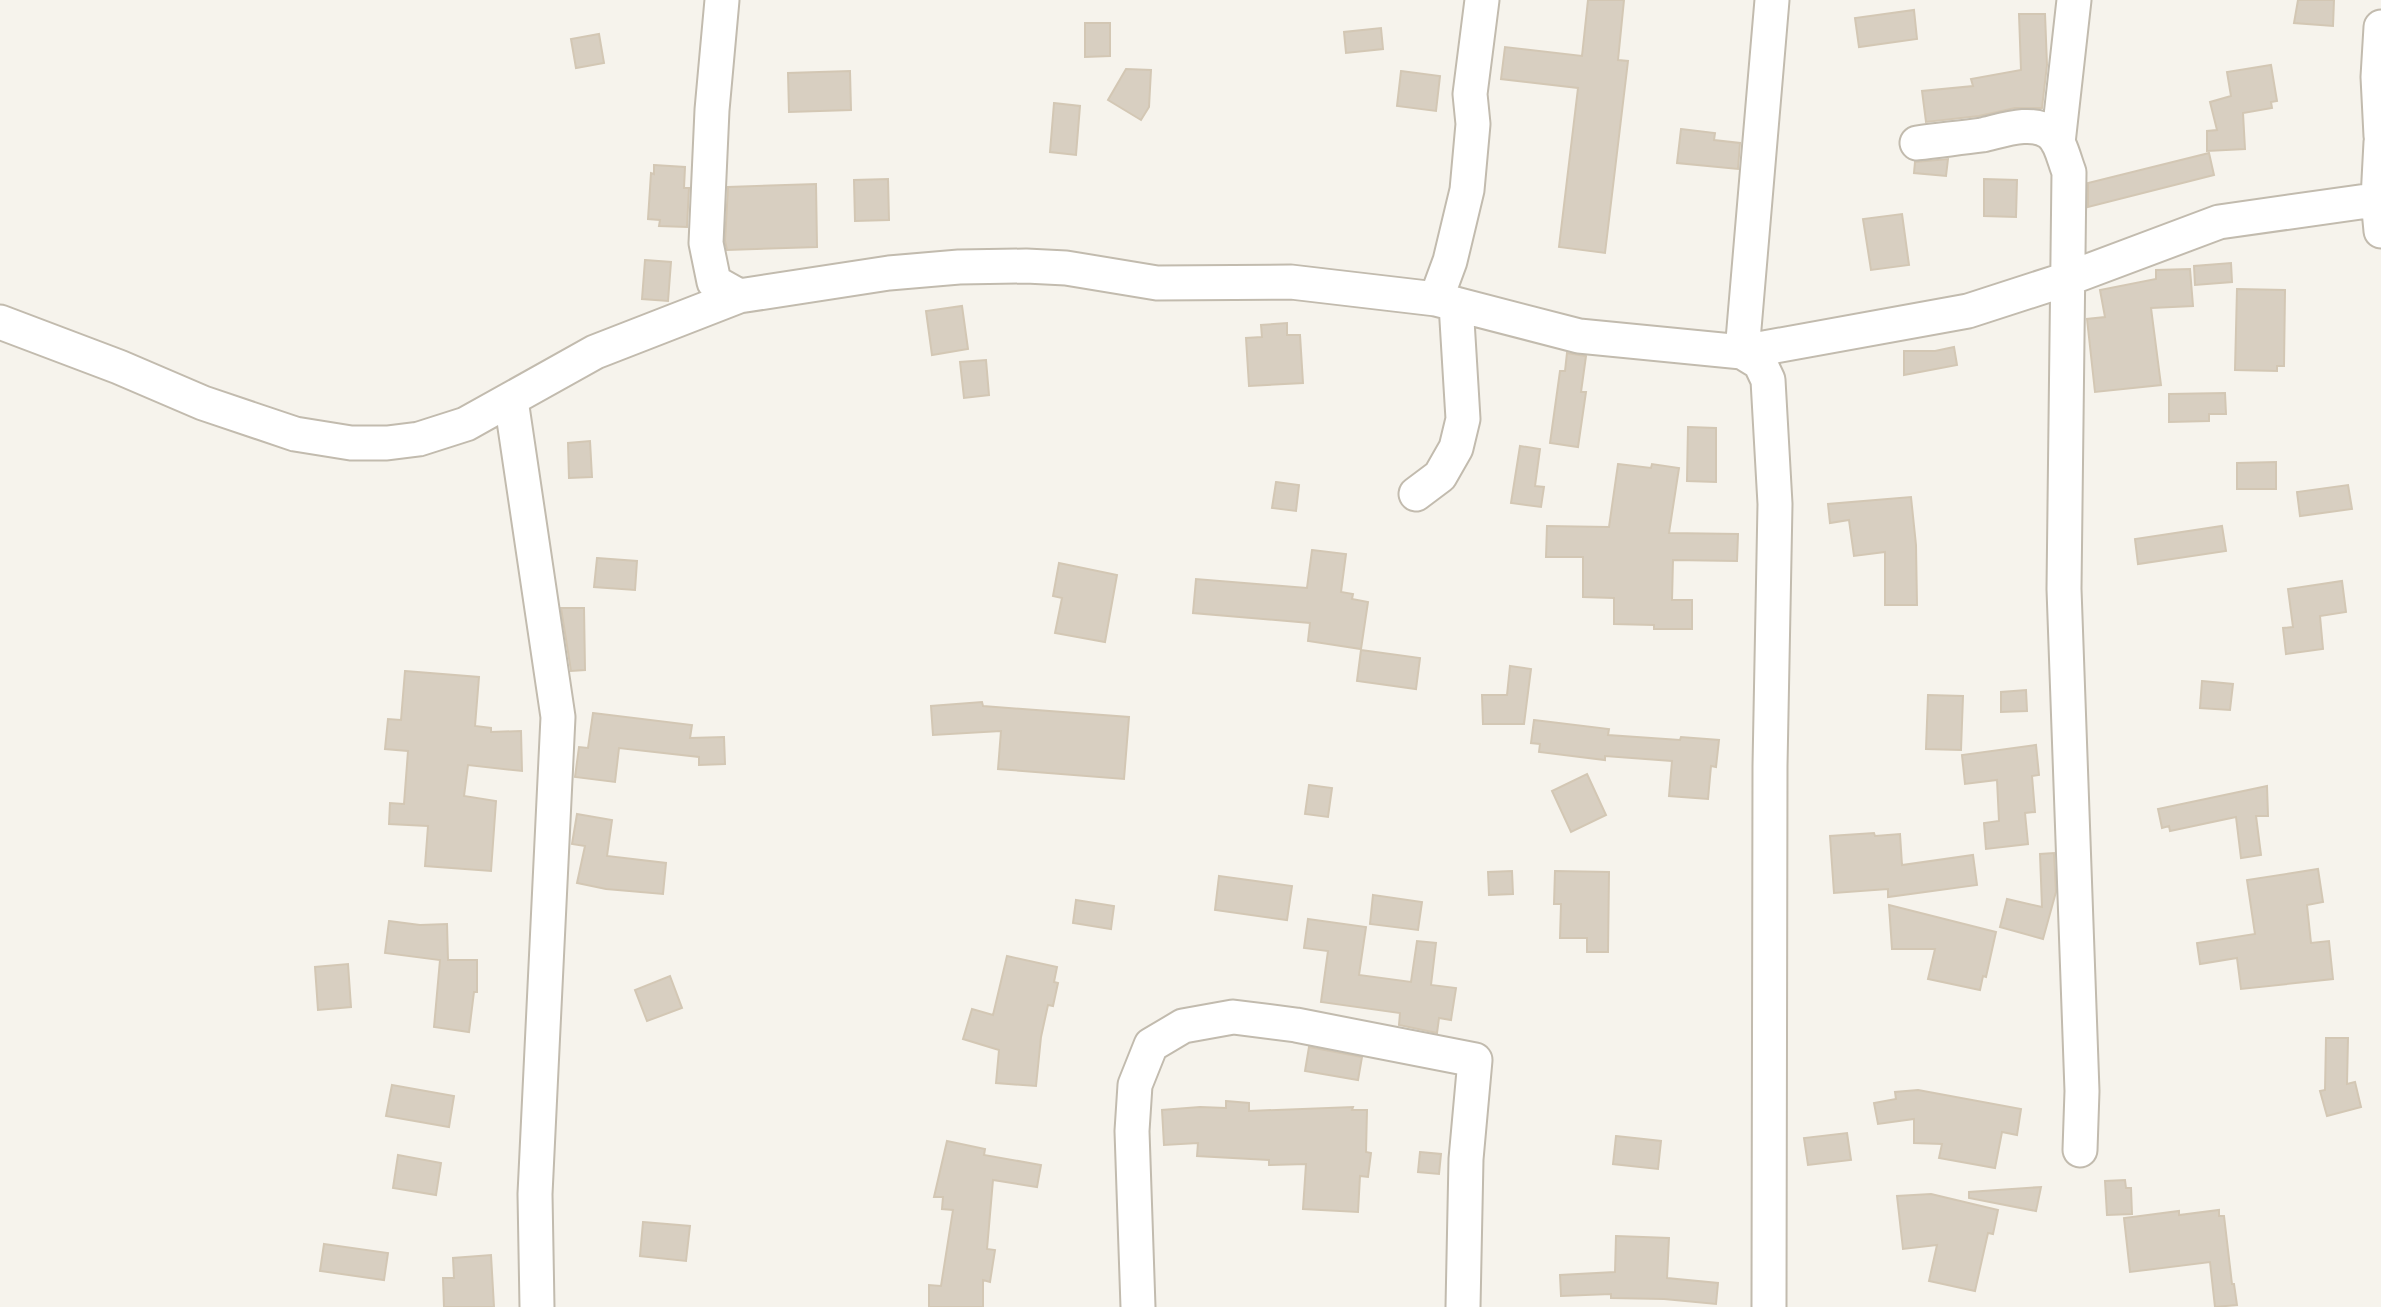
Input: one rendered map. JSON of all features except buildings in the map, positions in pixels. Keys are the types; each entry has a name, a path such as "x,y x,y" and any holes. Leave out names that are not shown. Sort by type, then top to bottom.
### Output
{"street":[{"path":"722,0 712,110 706,243 713,282 739,296"},
{"path":"1416,494 1440,476 1456,448 1464,419 1446,301 1450,261 1467,190 1473,124 1470,94 1482,0"},
{"path":"1742,352 1772,0"},
{"path":"2058,143 2074,0"},
{"path":"2381,27 2378,76 2381,136"},
{"path":"1917,143 2009,128 2036,128 2050,132 2058,143 2068,172 2064,589 2082,1091 2080,1150"},
{"path":"0,322 119,367 203,403 295,435 351,443 387,443 419,439 466,424 595,352 739,296 889,273 959,267 1066,268 1157,284 1291,282 1446,301 1579,337 1742,352 1968,311 2067,279 2219,222 2380,210 2381,142"},
{"path":"1742,352 1760,363 1768,380 1775,504 1770,766 1769,1307"},
{"path":"511,400 558,717 534,1194 537,1307"},
{"path":"1139,1307 1132,1131 1135,1085 1151,1045 1183,1027 1233,1017 1296,1025 1475,1060 1466,1159 1463,1307"}]}
